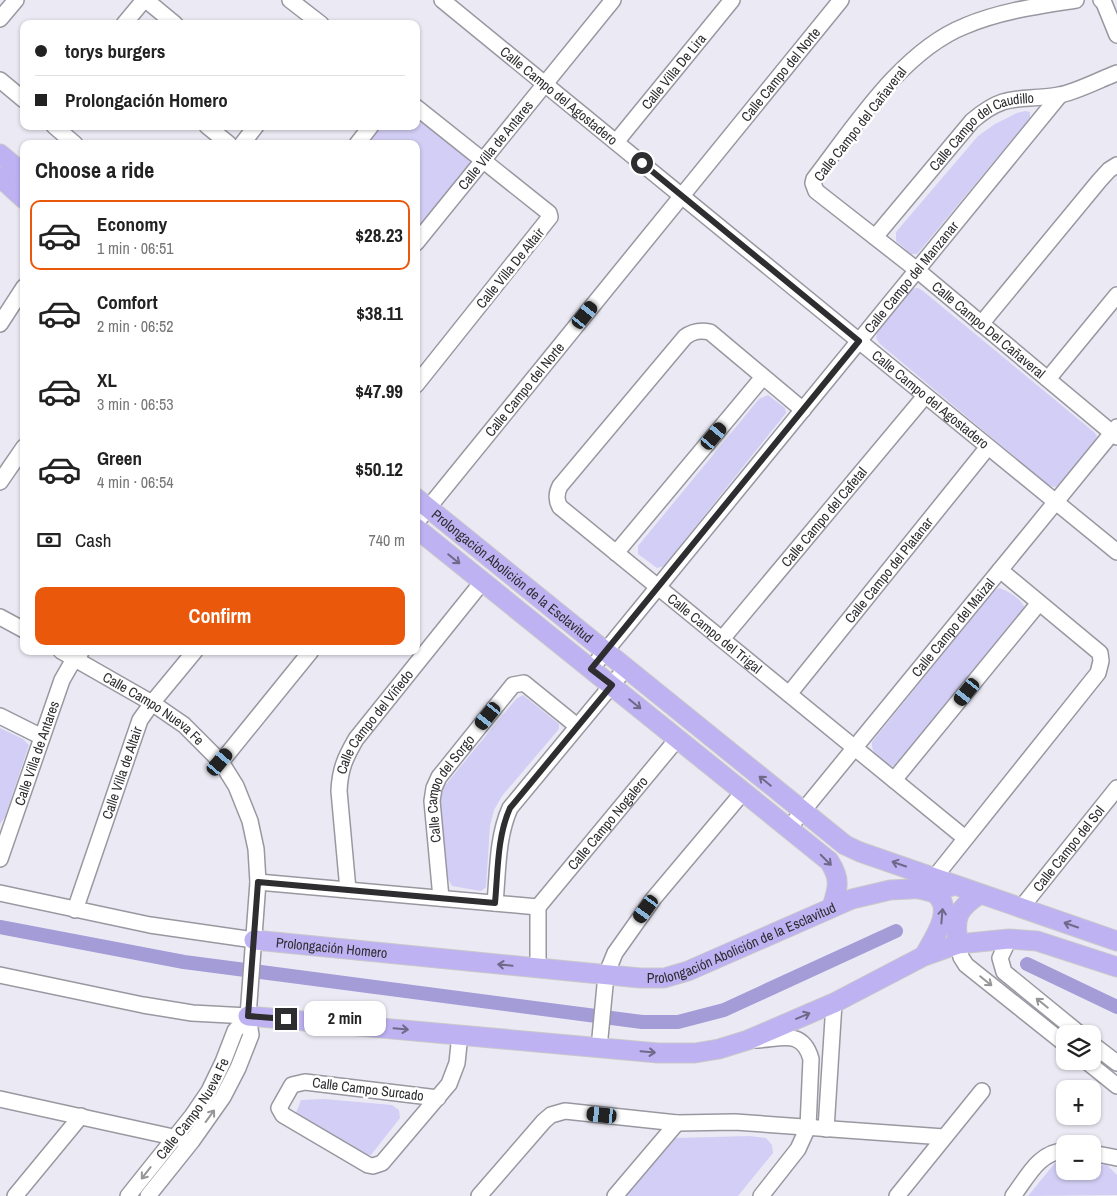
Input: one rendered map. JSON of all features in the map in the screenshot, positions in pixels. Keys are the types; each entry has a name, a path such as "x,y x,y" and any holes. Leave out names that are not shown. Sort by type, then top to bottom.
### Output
{"main road":[{"path":"0,154 20,171"},
{"path":"0,177 20,195"},
{"name":"Prolongación Abolición de la Esclavitud","path":"422,503 845,845 1117,941"},
{"name":"Prolongación Abolición de la Esclavitud","path":"420,531 744,791 829,861 836,871 838,882 832,907 688,972 664,978 606,975"},
{"path":"832,907 871,893 958,886"},
{"path":"915,888 934,894 942,906 944,916 940,929 924,956"},
{"path":"958,944 956,925 960,911 968,902 980,894"},
{"path":"248,1016 558,1044 600,1039 658,1053 695,1053 719,1050 748,1040 834,1002 924,956 958,944 1009,939 1037,941 1117,967"},
{"name":"Prolongación Homero","path":"254,940 606,975"}],"street":[{"path":"0,19 16,0"},
{"path":"128,20 145,0 170,20"},
{"path":"290,0 316,20"},
{"name":"Calle Campo del Agostadero","path":"442,0 1117,552"},
{"name":"Calle Villa De Lira","path":"616,142 732,0"},
{"name":"Calle Campo del Norte","path":"422,503 681,196 841,0"},
{"name":"Calle Campo del Cañaveral","path":"814,187 814,179 879,96 898,73 923,51 951,32 986,18 1011,11 1076,0"},
{"path":"1101,0 1117,35"},
{"name":"Calle Villa de Antares","path":"420,238 546,85 605,3"},
{"name":"Calle Campo del Caudillo","path":"875,237 972,121 982,112 1006,100 1060,95 1117,73"},
{"path":"0,80 20,97"},
{"name":"Calle Campo del Manzanar","path":"591,669 1060,95"},
{"name":"Calle Villa De Altair","path":"420,109 549,213 550,219 420,380"},
{"path":"59,130 70,140"},
{"path":"212,130 225,140"},
{"path":"245,140 253,130"},
{"path":"360,140 368,130"},
{"path":"981,324 1099,181 1117,165"},
{"name":"Calle Campo Del Cañaveral","path":"814,187 1115,433"},
{"path":"0,324 20,293"},
{"path":"1048,379 1117,295"},
{"name":"Calle Campo del Trigal","path":"803,410 710,332 696,331 685,337 558,490 557,502 560,507 965,838"},
{"path":"616,553 763,377"},
{"name":"Calle Campo del Cafetal","path":"722,640 926,396"},
{"name":"Calle Campo del Maizal","path":"789,828 1056,502 1115,433"},
{"name":"Calle Campo del Platanar","path":"789,694 988,447"},
{"path":"0,482 20,453"},
{"path":"934,878 1098,673 1100,667 1100,653 1000,570"},
{"name":"Calle Campo del Viñedo","path":"348,890 339,790 340,774 344,760 356,739 482,581"},
{"path":"894,780 1039,603"},
{"path":"0,617 20,628"},
{"name":"Calle Villa de Antares","path":"0,859 4,835 62,680 78,655"},
{"name":"Calle Campo Nueva Fe","path":"78,655 152,702 184,725 220,762 236,786 250,821 256,849 258,882 248,1016 251,1035 238,1068 223,1097 192,1141 148,1196"},
{"name":"Calle Villa de Altair","path":"75,910 140,720 152,702 192,655"},
{"path":"220,762 308,655"},
{"path":"495,903 501,838 504,822 510,808 626,668"},
{"name":"Calle Campo del Sorgo","path":"441,898 432,801 434,788 439,777 513,685 524,683 577,726"},
{"path":"0,716 42,737"},
{"name":"Calle Campo Nogalero","path":"538,907 678,738"},
{"name":"Calle Campo del Sol","path":"1016,906 1117,788"},
{"path":"600,1039 606,975 615,953 649,905 744,791"},
{"path":"258,882 538,907 538,968"},
{"name":"Prolongación Homero","path":"0,893 150,925 254,940"},
{"path":"1009,939 1000,958 1004,972 1069,1025"},
{"path":"958,944 961,957 966,965 1056,1037"},
{"path":"0,975 143,1006 248,1016"},
{"path":"826,1128 834,1002"},
{"name":"Calle Campo Nueva Fe","path":"128,1196 192,1116 209,1091 235,1031 248,1016"},
{"name":"Calle Campo Surcado","path":"438,1098 305,1082 292,1085 279,1108 283,1115 368,1166 382,1163 438,1098 453,1076 457,1063 460,1034"},
{"path":"748,1040 788,1037 797,1039 808,1050 811,1059 808,1127 798,1149 761,1196"},
{"path":"1101,1051 1117,1064"},
{"path":"1097,1070 1117,1086"},
{"path":"897,1196 982,1091"},
{"path":"0,1099 192,1141"},
{"path":"479,1196 544,1121 551,1115 565,1111 677,1123 735,1122 944,1137"},
{"path":"15,1196 82,1116"},
{"path":"615,1196 677,1123"},
{"path":"1013,1196 1040,1160 1056,1151"},
{"path":"1101,1155 1117,1158"}],"shaded area":[{"path":"1025,111 1030,112 1030,118 917,254 911,254 896,241 896,232 978,136 995,124"},
{"path":"420,114 468,155 470,163 468,171 420,228 420,140 370,140 379,130 420,130"},
{"path":"918,288 1097,436 1096,441 1060,486 1048,485 880,344 876,338 877,333 911,289"},
{"path":"768,395 785,408 786,413 664,566 657,568 638,554 638,546 759,399"},
{"path":"999,588 1015,596 1025,609 895,767 886,764 873,751 872,742 993,591"},
{"path":"523,695 559,724 559,729 502,796 494,810 490,826 486,887 481,891 452,886 448,879 439,801 442,789 516,699"},
{"path":"0,728 23,739 29,745 5,817 0,824"},
{"path":"324,1099 392,1105 399,1110 400,1118 371,1155 363,1154 301,1120 296,1113 301,1100"},
{"path":"749,1136 766,1138 772,1145 773,1153 738,1196 625,1196 675,1138"},
{"path":"1055,1163 1056,1180 1101,1180 1101,1165 1107,1165 1117,1175 1117,1195 1028,1196"}],"waterway":[{"path":"0,927 184,962 642,1022 678,1022 724,1010 896,931"},
{"path":"1027,964 1117,1007"}],"route":[{"path":"286,1019 248,1016 258,882 495,903 501,838 504,822 510,808 612,685 591,669 859,341 642,163"}]}
